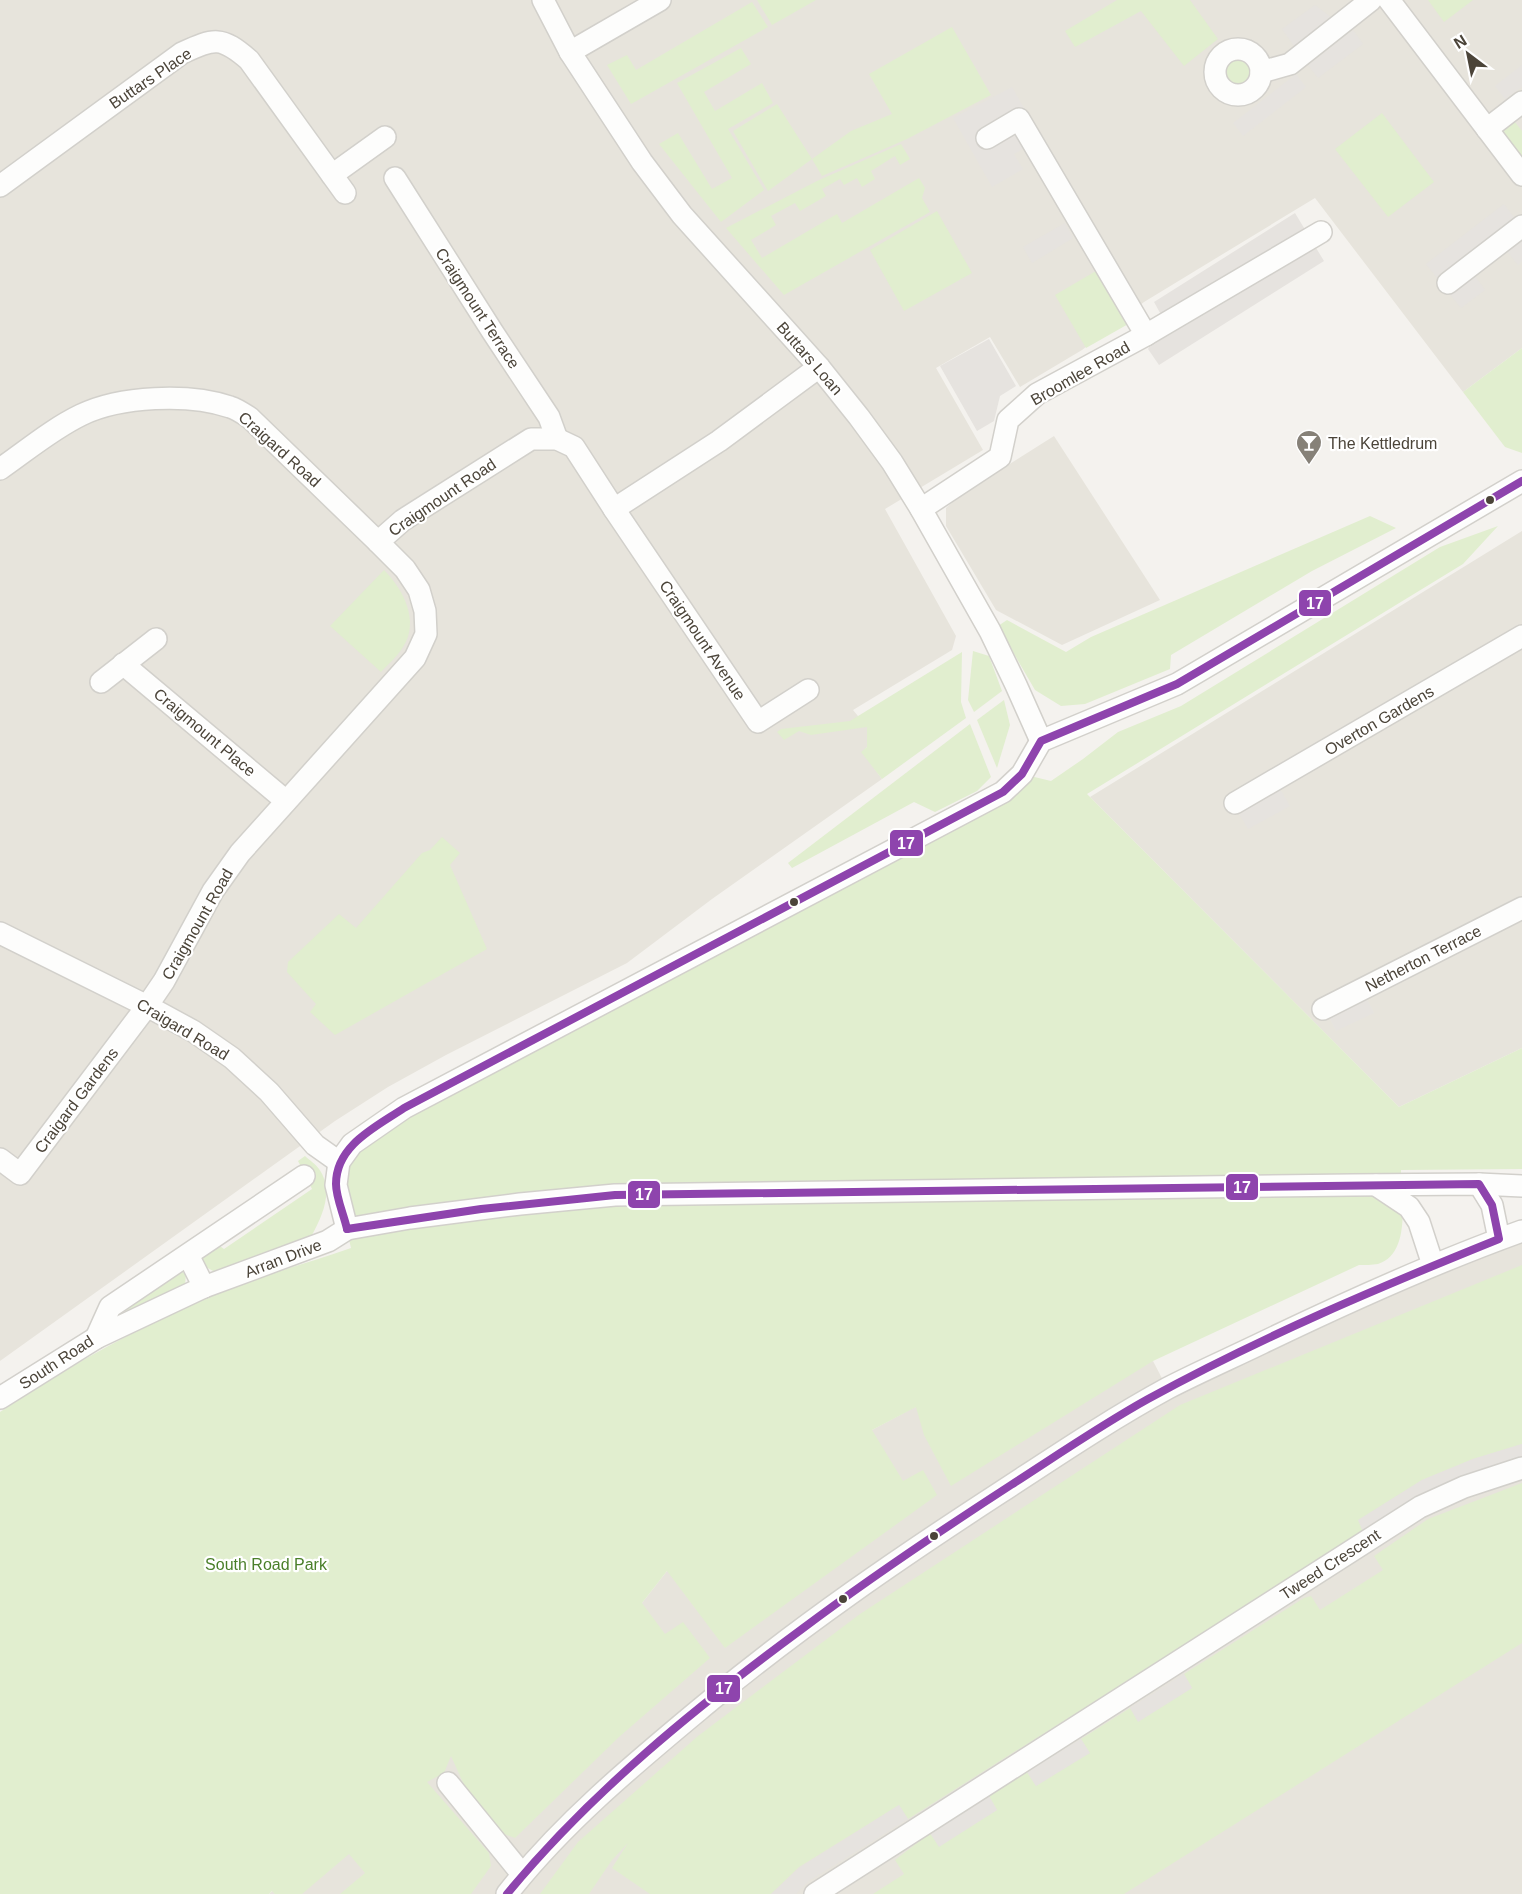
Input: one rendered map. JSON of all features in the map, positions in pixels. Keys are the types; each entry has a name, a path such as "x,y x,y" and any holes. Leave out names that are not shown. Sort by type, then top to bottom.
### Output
{"street":[{"name":"Buttars Loan","path":"543,0 570,52 642,162 682,215 819,367 892,462 921,508 990,631 1041,741"},
{"path":"570,52 660,0"},
{"path":"1261,72 1290,64 1371,0"},
{"path":"1389,0 1522,176"},
{"name":"Buttars Place","path":"0,186 182,53 209,41 232,46 249,60 345,193"},
{"path":"1487,129 1522,102"},
{"name":"Broomlee Road","path":"987,138 1019,119 1146,335"},
{"path":"332,175 385,137"},
{"name":"Craigmount Terrace","path":"395,178 549,417 557,439"},
{"path":"1448,283 1522,226"},
{"name":"Broomlee Road","path":"921,508 999,457 1008,420 1037,394 1146,335 1321,232"},
{"path":"557,439 574,447 614,509 719,441 819,367"},
{"name":"Craigard Road","path":"0,469 63,425 91,411 140,400 209,402 233,407 250,418 378,542"},
{"name":"Craigmount Road","path":"147,1006 164,981 213,891 240,853 415,658 426,634 425,610 419,590 405,569 378,542 403,520 531,439 557,439"},
{"path":"347,1229 336,1185 339,1162 352,1144 404,1108 1003,792 1022,774 1041,741 1177,684 1522,481"},
{"name":"Craigmount Avenue","path":"614,509 758,722 808,690"},
{"name":"Overton Gardens","path":"1235,803 1522,636"},
{"path":"101,682 156,639"},
{"name":"Craigmount Place","path":"123,664 286,801"},
{"name":"Netherton Terrace","path":"1323,1009 1522,908"},
{"name":"Craigard Road","path":"0,933 193,1031 232,1058 268,1092 315,1145 339,1162"},
{"name":"Craigard Gardens","path":"0,1159 20,1174 147,1006"},
{"name":"South Road","path":"0,1398 96,1338 110,1307 304,1176"},
{"path":"1479,1184 1492,1205 1499,1239"},
{"path":"1376,1185 1409,1208 1419,1222 1433,1266"},
{"name":"Arran Drive","path":"96,1338 204,1287 328,1242 347,1229 520,1203 615,1195 1376,1185 1522,1186"},
{"path":"507,1894 522,1874 579,1814 659,1743 804,1626 892,1563 1071,1446 1167,1389 1347,1302 1522,1231"},
{"path":"188,1255 204,1287"},
{"name":"Tweed Crescent","path":"815,1894 1420,1507 1464,1487 1522,1468"},
{"path":"448,1783 522,1874"}],"shaded area":[{"path":"0,0 1522,0 1522,348 1463,392 1315,198 1144,302 1082,350 1020,387 990,337 936,368 983,450 885,509 956,636 952,650 853,710 867,727 867,747 862,752 882,779 712,899 627,963 446,1055 388,1087 335,1121 0,1361"},
{"path":"1315,5 1332,18 1294,46 1282,29"},
{"path":"1353,30 1363,44 1318,78 1308,65"},
{"path":"1522,65 1522,87 1505,99 1495,86"},
{"path":"1296,74 1306,87 1243,136 1233,123"},
{"path":"1012,87 1042,139 1014,154 1023,169 992,187 953,118"},
{"path":"1504,204 1522,228 1522,261 1518,265 1507,251 1475,276 1485,290 1461,308 1426,264"},
{"path":"1295,213 1324,261 1159,365 1148,349 1164,320 1154,302"},
{"path":"1065,223 1073,238 1032,263 1023,247"},
{"path":"989,339 1016,386 1000,396 994,421 977,431 940,366"},
{"path":"1054,436 1160,600 1062,645 996,610 946,526 946,508 959,496"},
{"path":"1522,531 1522,1048 1399,1107 1090,797"},
{"path":"1280,789 1290,806 1248,829 1238,812"},
{"path":"1367,999 1374,1013 1336,1031 1329,1017"},
{"path":"1522,1231 1522,1894 269,1894 364,1815 451,1755 642,1603 667,1571 872,1430 915,1407 1153,1361 1167,1388"},
{"path":"1522,1444 1522,1459 1363,1532 1358,1520 1422,1480 1473,1459"},
{"path":"1184,1674 1192,1688 1138,1722 1130,1708"},
{"path":"1081,1739 1090,1753 1036,1786 1027,1772"},
{"path":"989,1796 997,1810 939,1847 930,1833"},
{"path":"899,1805 908,1819 809,1881 796,1894 771,1894 799,1868"}],"green space":[{"path":"757,0 816,0 772,25"},
{"path":"1117,0 1190,0 1218,39 1184,66 1141,11 1075,47 1065,31"},
{"path":"1428,0 1473,0 1444,22"},
{"path":"752,2 768,27 631,104 607,65 627,55 636,70"},
{"path":"952,27 991,95 907,139 822,176 812,159 851,131 892,114 869,74"},
{"path":"741,48 751,64 704,92 715,111 762,83 773,103 728,129 764,190 721,222 659,144 678,133 712,189 732,178 677,83"},
{"path":"1239,57 1250,61 1254,72 1250,83 1239,87 1228,83 1224,72 1228,61"},
{"path":"777,104 812,159 768,191 733,131"},
{"path":"1382,113 1434,182 1388,217 1335,149"},
{"path":"1511,117 1522,131 1522,159 1501,132 1503,123"},
{"path":"901,144 910,159 900,165 895,156 871,171 875,179 862,187 857,178 844,185 840,179 822,189 826,196 800,211 795,203 771,216 776,225 751,240 762,258 837,214 842,223 919,178 925,188 922,198 930,212 784,295 726,228 817,181"},
{"path":"937,211 972,273 904,311 870,250"},
{"path":"1096,271 1101,272 1130,323 1086,348 1055,295"},
{"path":"1522,348 1522,453 1505,447 1463,392"},
{"path":"1370,516 1396,528 1312,571 1171,655 1170,669 1085,704 1061,706 1035,690 998,626 1007,620 1066,652 1091,637"},
{"name":"South Road Park","path":"1498,526 1463,564 1087,794 1399,1107 1522,1048 1522,1169 1401,1170 1402,1223 1396,1249 1389,1258 1378,1264 1359,1265 1153,1361 951,1486 924,1435 916,1407 872,1430 903,1481 923,1470 937,1495 725,1648 667,1571 642,1603 665,1634 683,1622 710,1658 619,1737 515,1838 504,1834 466,1789 451,1756 444,1773 427,1782 489,1853 491,1866 471,1894 340,1894 365,1873 349,1854 302,1894 275,1894 272,1891 269,1894 0,1894 0,1412 80,1362 192,1304 237,1286 351,1248 336,1185 352,1144 1022,774 1051,781 1118,732 1181,706 1440,547"},
{"path":"384,570 403,596 410,627 401,650 381,672 330,626"},
{"path":"973,651 989,656 1002,691 974,712 968,700"},
{"path":"962,652 961,702 966,718 882,779 861,752 867,747 867,727 811,735 799,731 784,740 777,732 781,729 850,721"},
{"path":"1004,700 1010,725 997,768 977,720"},
{"path":"970,724 991,777 977,791 935,812 914,802 792,868 788,863"},
{"path":"442,837 460,853 450,865 487,949 335,1035 310,1012 316,1004 287,972 288,962 339,914 356,928 422,853 430,850"},
{"path":"305,1156 319,1169 326,1185 323,1211 312,1235 215,1272 204,1266 202,1255 217,1244 224,1249 312,1189 298,1161"},
{"path":"1522,1265 1522,1444 1473,1459 1422,1480 1359,1520 1363,1532 908,1819 899,1805 799,1867 771,1894 650,1894 612,1868 628,1843 612,1860 589,1894 540,1894 578,1842 698,1736 860,1614 1180,1405"},
{"path":"180,1271 186,1274 185,1285 125,1312 121,1307"},
{"path":"1522,1483 1522,1643 1124,1894 873,1894 904,1874 895,1860 930,1833 939,1846 997,1810 989,1796 1027,1772 1036,1786 1089,1752 1081,1739 1130,1708 1139,1721 1192,1688 1184,1674 1304,1598 1311,1596 1320,1610 1383,1570 1374,1556 1428,1519"}],"transit line":[{"name":"17","path":"347,1229 336,1189 338,1170 343,1158 350,1148 370,1130 404,1108 1003,792 1022,774 1041,741 1177,684 1522,481"},
{"name":"17","path":"347,1229 481,1209 615,1195 1479,1184 1492,1205 1499,1239 1321,1314 1148,1399 1113,1419 879,1573 762,1659 646,1752 574,1821 507,1894"}],"place":[{"name":"The Kettledrum","path":"1309,466"}]}
